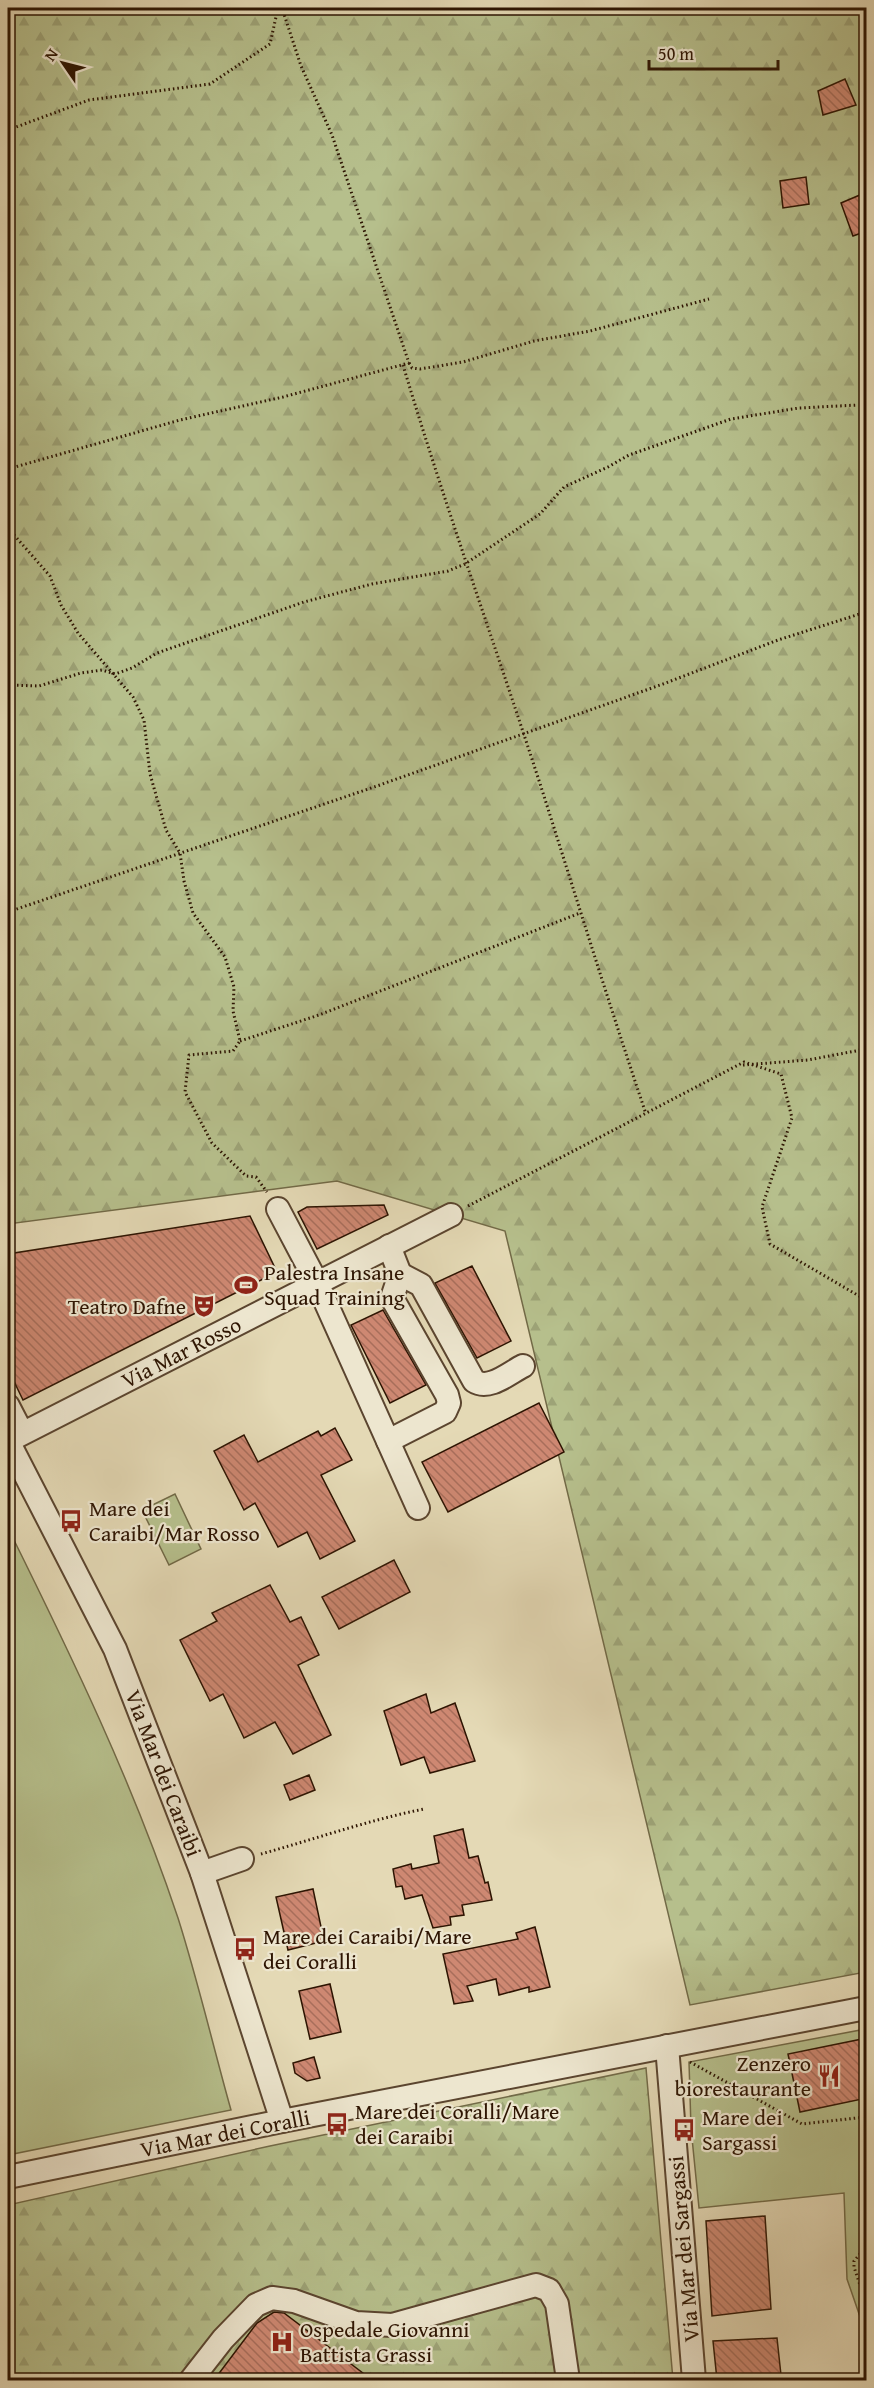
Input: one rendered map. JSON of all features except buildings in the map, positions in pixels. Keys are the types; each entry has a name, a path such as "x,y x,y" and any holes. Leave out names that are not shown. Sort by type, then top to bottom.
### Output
{"street":[{"path":"278,1209 317,1283 418,1508"},
{"name":"Via Mar Rosso","path":"12,1439 451,1215"},
{"path":"388,1441 446,1412 448,1403 447,1395 392,1298 400,1274 389,1246"},
{"path":"400,1274 421,1285 474,1381 480,1385 488,1384 523,1366"},
{"name":"Via Mar dei Caraibi","path":"8,1406 12,1439 111,1638 202,1872 282,2121"},
{"path":"202,1872 242,1859"},
{"name":"Via Mar dei Coralli","path":"8,2177 282,2121 867,2008"},
{"name":"Via Mar dei Sargassi","path":"667,2048 694,2380"},
{"path":"191,2380 223,2339 256,2305 272,2298 294,2301 356,2323 392,2325 536,2285 549,2290 557,2304 568,2380"}],"path":[{"path":"8,130 89,100 210,84 270,44 280,8"},
{"path":"280,8 301,66 332,135 412,368 420,369 463,362 534,341 590,331 709,299"},
{"path":"8,469 180,420 283,397 409,363"},
{"path":"403,365 465,564 645,1114"},
{"path":"8,685 39,686 81,673 102,670 115,674 132,668 157,653 303,602 372,584 448,571 465,564 540,514 564,487 629,455 730,419 799,408 858,405"},
{"path":"8,528 50,576 61,605 78,633 133,697 144,720 150,774 166,830 180,853 184,881 193,913 225,957 234,987 233,1011 240,1041"},
{"path":"8,912 663,684 778,640 867,612"},
{"path":"278,1209 256,1177 246,1176 212,1143 185,1092 189,1055 233,1051 240,1041 319,1015 579,913"},
{"path":"743,1065 808,1060 867,1049"},
{"path":"451,1215 744,1062 781,1074 792,1118 762,1207 770,1244 867,1300"},
{"path":"242,1859 363,1826 393,1815 424,1809"},
{"path":"667,2048 802,2124 867,2117"},
{"path":"867,2247 854,2261 867,2303"}],"green space":[{"path":"8,8 866,8 866,1972 690,2005 505,1231 337,1181 8,1224"},
{"path":"175,1494 201,1549 169,1565 142,1510"},
{"path":"8,1528 78,1672 141,1818 178,1918 231,2110 8,2155"},
{"path":"866,2029 866,2334 847,2279 844,2193 699,2208 691,2128 689,2062"},
{"path":"646,2068 673,2380 362,2380 274,2314 222,2380 8,2380 8,2205 270,2146"}],"place":[{"name":"Palestra Insane Squad Training","path":"246,1285"},
{"name":"Teatro Dafne","path":"204,1306"},
{"name":"Mare dei Caraibi/Mar Rosso","path":"71,1521"},
{"name":"Mare dei Caraibi/Mare dei Coralli","path":"245,1949"},
{"name":"Zenzero biorestaurante","path":"829,2076"},
{"name":"Mare dei Coralli/Mare dei Caraibi","path":"337,2124"},
{"name":"Mare dei Sargassi","path":"684,2130"},
{"name":"Ospedale Giovanni Battista Grassi","path":"282,2342"}]}
